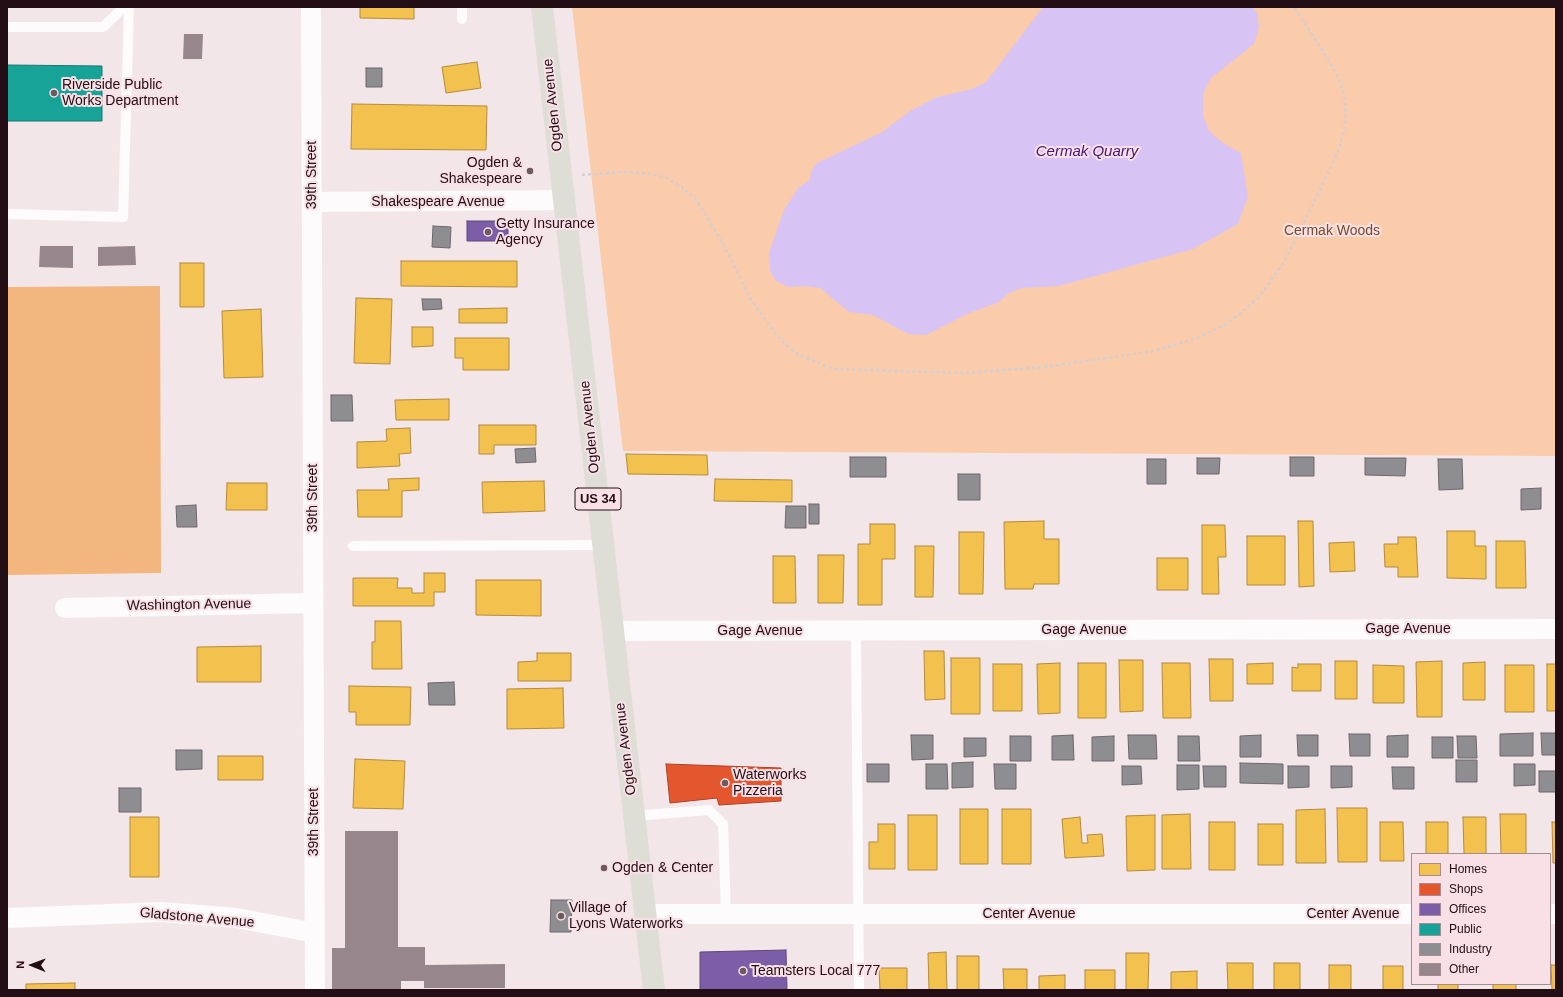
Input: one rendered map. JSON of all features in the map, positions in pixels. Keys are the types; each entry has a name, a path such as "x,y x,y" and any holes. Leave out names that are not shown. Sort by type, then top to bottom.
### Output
{"main road":[{"name":"Ogden Avenue","path":"542,7 654,990"}],"street":[{"name":"39th Street","path":"310,7 315,990"},
{"name":"Shakespeare Avenue","path":"312,202 564,200"},
{"name":"Washington Avenue","path":"65,608 313,603"},
{"name":"Gage Avenue","path":"612,631 1556,629"},
{"name":"Gladstone Avenue","path":"7,918 161,912 236,918 315,933"},
{"name":"Center Avenue","path":"646,914 1411,914"}],"lane":[{"path":"7,27 103,27 124,7"},
{"path":"7,214 123,217 129,7"},
{"path":"462,7 462,19"},
{"path":"353,546 603,545"},
{"path":"856,630 859,990"},
{"path":"634,816 710,810 722,824 726,914"}],"path":[{"path":"578,176 623,172 650,174 667,178 682,187 696,200 706,215 729,255 749,297 773,330 785,344 799,355 834,369 965,373 1045,367 1154,351 1197,338 1224,325 1241,313 1258,297 1285,261 1339,150 1346,113 1344,94 1338,77 1328,59 1294,7"}],"green space":[{"name":"Cermak Woods","path":"572,7 1556,7 1556,456 623,451"}],"shaded area":[{"path":"160,286 161,573 7,575 7,287"}],"water":[{"name":"Cermak Quarry","path":"1043,7 1253,7 1257,13 1259,27 1254,44 1211,78 1203,94 1203,115 1209,131 1223,143 1241,153 1248,197 1238,224 1193,249 1059,286 1022,288 1009,293 999,302 967,314 926,335 908,334 873,315 849,312 820,288 806,286 788,287 776,281 770,271 769,253 784,210 799,187 810,180 811,171 817,163 882,132 910,111 937,97 972,89 986,82"}],"building: Homes":[{"path":"360,7 414,7 414,19 360,18"},
{"path":"477,62 481,88 446,93 442,67"},
{"path":"352,104 487,106 486,150 351,149"},
{"path":"401,261 517,261 517,287 401,286"},
{"path":"180,263 204,263 204,307 180,307"},
{"path":"356,298 392,299 390,364 354,363"},
{"path":"507,308 507,323 459,323 459,309"},
{"path":"261,309 263,377 224,378 222,311"},
{"path":"412,327 433,327 433,346 412,347"},
{"path":"455,338 509,338 509,370 463,370 463,358 455,358"},
{"path":"449,399 449,420 396,420 395,400"},
{"path":"479,425 536,425 536,445 494,445 494,454 479,454"},
{"path":"410,428 411,453 399,454 400,466 357,468 357,442 387,441 386,429"},
{"path":"626,454 707,455 708,475 628,474"},
{"path":"419,478 419,490 402,491 402,517 358,517 357,490 389,490 388,479"},
{"path":"715,479 792,480 792,502 714,501"},
{"path":"544,481 545,511 483,513 482,482"},
{"path":"227,483 267,483 267,510 226,510"},
{"path":"1044,521 1044,539 1059,539 1059,584 1034,584 1033,589 1005,589 1004,522"},
{"path":"1298,521 1313,521 1314,586 1299,587"},
{"path":"870,524 895,524 895,559 882,559 882,605 858,605 858,544 870,544"},
{"path":"1202,525 1225,525 1226,557 1218,557 1219,594 1202,594"},
{"path":"1447,531 1475,531 1475,546 1486,546 1486,579 1447,578"},
{"path":"959,532 984,532 983,594 959,594"},
{"path":"1247,536 1285,536 1285,585 1247,585"},
{"path":"1398,537 1416,537 1418,577 1398,577 1398,567 1385,567 1384,544 1398,544"},
{"path":"1496,541 1525,541 1526,588 1496,588"},
{"path":"1354,542 1355,571 1330,572 1329,543"},
{"path":"915,546 934,546 933,597 915,597"},
{"path":"818,555 844,555 843,603 818,603"},
{"path":"773,556 795,556 796,603 773,603"},
{"path":"1157,558 1188,558 1188,590 1157,590"},
{"path":"424,573 445,573 445,592 434,592 434,606 353,606 353,578 398,578 397,588 412,588 412,593 424,593"},
{"path":"476,580 541,580 541,616 476,615"},
{"path":"375,621 401,621 402,669 372,669 372,642 375,642"},
{"path":"261,646 261,682 197,682 197,647"},
{"path":"924,651 944,651 945,699 925,700"},
{"path":"537,653 571,653 571,681 518,681 518,662 537,661"},
{"path":"951,658 980,658 980,714 951,714"},
{"path":"1209,659 1233,659 1233,701 1210,701"},
{"path":"1119,660 1143,660 1143,711 1120,712"},
{"path":"1335,661 1357,661 1357,699 1335,699"},
{"path":"1442,661 1442,717 1417,717 1416,662"},
{"path":"1485,662 1485,700 1463,700 1463,663"},
{"path":"1060,663 1060,713 1038,714 1037,664"},
{"path":"1078,663 1106,663 1106,718 1078,718"},
{"path":"1162,663 1190,663 1191,718 1163,718"},
{"path":"1273,663 1273,684 1247,684 1247,664"},
{"path":"993,664 1022,664 1022,711 993,711"},
{"path":"1298,664 1321,664 1321,691 1292,691 1292,667 1298,668"},
{"path":"1547,664 1556,664 1556,711 1547,711"},
{"path":"1373,665 1404,666 1404,703 1373,703"},
{"path":"1505,665 1534,665 1534,712 1505,712"},
{"path":"349,686 411,687 410,725 356,725 356,712 349,712"},
{"path":"563,688 564,728 507,729 507,689"},
{"path":"218,756 263,756 263,780 218,780"},
{"path":"355,759 405,761 403,809 353,808"},
{"path":"1337,808 1367,808 1367,862 1338,862"},
{"path":"960,809 988,809 988,864 960,864"},
{"path":"1002,809 1031,809 1031,864 1002,864"},
{"path":"1325,809 1326,863 1296,863 1296,810"},
{"path":"1190,814 1191,869 1162,869 1162,815"},
{"path":"1500,814 1526,814 1526,853 1501,853"},
{"path":"908,815 937,815 937,870 908,870"},
{"path":"1155,815 1155,870 1127,871 1126,816"},
{"path":"130,817 159,817 159,877 130,877"},
{"path":"1080,817 1082,843 1088,843 1087,835 1102,834 1104,856 1065,858 1062,819"},
{"path":"1463,817 1486,817 1486,853 1464,853"},
{"path":"1209,822 1235,822 1235,870 1209,870"},
{"path":"1380,822 1403,822 1404,861 1380,861"},
{"path":"1426,822 1448,822 1448,853 1426,853"},
{"path":"1552,822 1556,822 1556,863 1553,863"},
{"path":"878,824 895,824 895,869 869,869 869,842 878,842"},
{"path":"1258,824 1283,824 1283,865 1258,865"},
{"path":"946,952 947,990 929,990 928,953"},
{"path":"1126,953 1149,953 1148,990 1126,990"},
{"path":"957,956 979,956 979,990 957,990"},
{"path":"1227,963 1253,963 1253,990 1228,990"},
{"path":"1274,963 1300,963 1300,990 1274,990"},
{"path":"1329,965 1351,965 1351,990 1329,990"},
{"path":"1551,965 1556,965 1556,990 1552,990"},
{"path":"1383,966 1403,966 1403,990 1383,990"},
{"path":"879,968 907,968 907,990 880,990"},
{"path":"1003,969 1027,969 1027,990 1004,990"},
{"path":"1085,970 1115,970 1115,990 1085,990"},
{"path":"1197,971 1197,990 1171,990 1171,972"},
{"path":"1065,975 1065,990 1039,990 1039,976"},
{"path":"75,983 75,990 26,990 26,984"},
{"path":"1438,985 1458,985 1458,990 1438,990"},
{"path":"1493,985 1516,985 1516,990 1493,990"}],"building: Shops":[{"name":"Waterworks Pizzeria","path":"666,764 781,768 781,801 719,805 717,798 670,803"}],"building: Offices":[{"path":"467,221 508,221 508,241 467,241"},
{"name":"Teamsters Local 777","path":"786,950 787,990 700,990 700,952"}],"building: Public":[{"name":"Riverside Public Works Department","path":"7,65 102,66 102,121 7,121"}],"building: Industry":[{"path":"366,68 382,68 382,87 366,87"},
{"path":"433,226 451,227 450,248 432,247"},
{"path":"422,299 441,299 442,309 423,310"},
{"path":"331,395 352,395 353,421 331,421"},
{"path":"535,448 536,462 516,463 515,449"},
{"path":"850,457 886,457 886,477 850,477"},
{"path":"1290,457 1314,457 1314,476 1290,476"},
{"path":"1197,458 1220,458 1219,474 1197,474"},
{"path":"1365,458 1406,458 1405,476 1365,475"},
{"path":"1147,459 1166,459 1166,484 1147,484"},
{"path":"1438,459 1462,459 1463,489 1439,490"},
{"path":"958,474 980,474 980,500 958,500"},
{"path":"1541,488 1541,509 1521,510 1521,489"},
{"path":"809,504 819,504 819,524 809,524"},
{"path":"196,505 197,527 177,527 176,506"},
{"path":"786,506 806,506 806,528 785,528"},
{"path":"454,682 455,705 429,705 428,683"},
{"path":"1533,733 1533,756 1500,756 1500,734"},
{"path":"1541,733 1556,733 1556,755 1542,755"},
{"path":"1349,734 1370,734 1370,756 1350,756"},
{"path":"911,735 933,735 933,759 912,760"},
{"path":"1073,735 1074,760 1052,760 1052,736"},
{"path":"1128,735 1156,735 1157,759 1129,759"},
{"path":"1261,735 1261,757 1240,757 1240,736"},
{"path":"1297,735 1318,735 1318,756 1298,756"},
{"path":"1408,735 1408,757 1387,757 1387,736"},
{"path":"1010,736 1031,736 1031,761 1010,761"},
{"path":"1114,736 1114,761 1092,761 1092,737"},
{"path":"1178,736 1199,736 1200,761 1178,761"},
{"path":"1457,736 1476,736 1477,758 1458,758"},
{"path":"1432,737 1453,737 1453,758 1432,758"},
{"path":"964,738 986,738 986,756 964,757"},
{"path":"176,750 202,750 202,769 176,770"},
{"path":"1456,760 1477,760 1477,782 1456,782"},
{"path":"973,762 973,787 952,788 952,763"},
{"path":"1240,763 1283,764 1283,784 1240,783"},
{"path":"867,764 889,764 889,782 867,782"},
{"path":"926,764 947,764 948,789 926,789"},
{"path":"994,764 1016,764 1016,789 995,789"},
{"path":"1514,764 1535,764 1535,785 1514,786"},
{"path":"1177,765 1199,765 1199,789 1177,790"},
{"path":"1122,766 1141,766 1142,784 1122,785"},
{"path":"1203,766 1226,766 1226,787 1204,787"},
{"path":"1288,766 1309,766 1309,787 1288,788"},
{"path":"1331,766 1352,766 1352,787 1331,788"},
{"path":"1392,767 1414,767 1414,789 1393,789"},
{"path":"1539,771 1556,771 1556,792 1539,792"},
{"path":"119,788 141,788 141,812 119,812"},
{"name":"Village of Lyons Waterworks","path":"551,900 572,900 571,932 550,932"}],"building: Other":[{"path":"184,34 203,34 202,59 183,59"},
{"path":"40,246 73,246 73,268 39,267"},
{"path":"135,246 136,265 98,266 98,247"},
{"path":"345,831 398,831 398,947 425,947 425,965 505,964 505,988 424,988 424,981 401,981 401,990 332,990 332,948 345,948"}],"place":[{"name":"Riverside Public Works Department","path":"54,93"},
{"name":"Ogden & Shakespeare","path":"530,171"},
{"name":"Getty Insurance Agency","path":"488,232"},
{"name":"Waterworks Pizzeria","path":"725,783"},
{"name":"Ogden & Center","path":"604,868"},
{"name":"Village of Lyons Waterworks","path":"561,916"},
{"name":"Teamsters Local 777","path":"743,971"}]}
